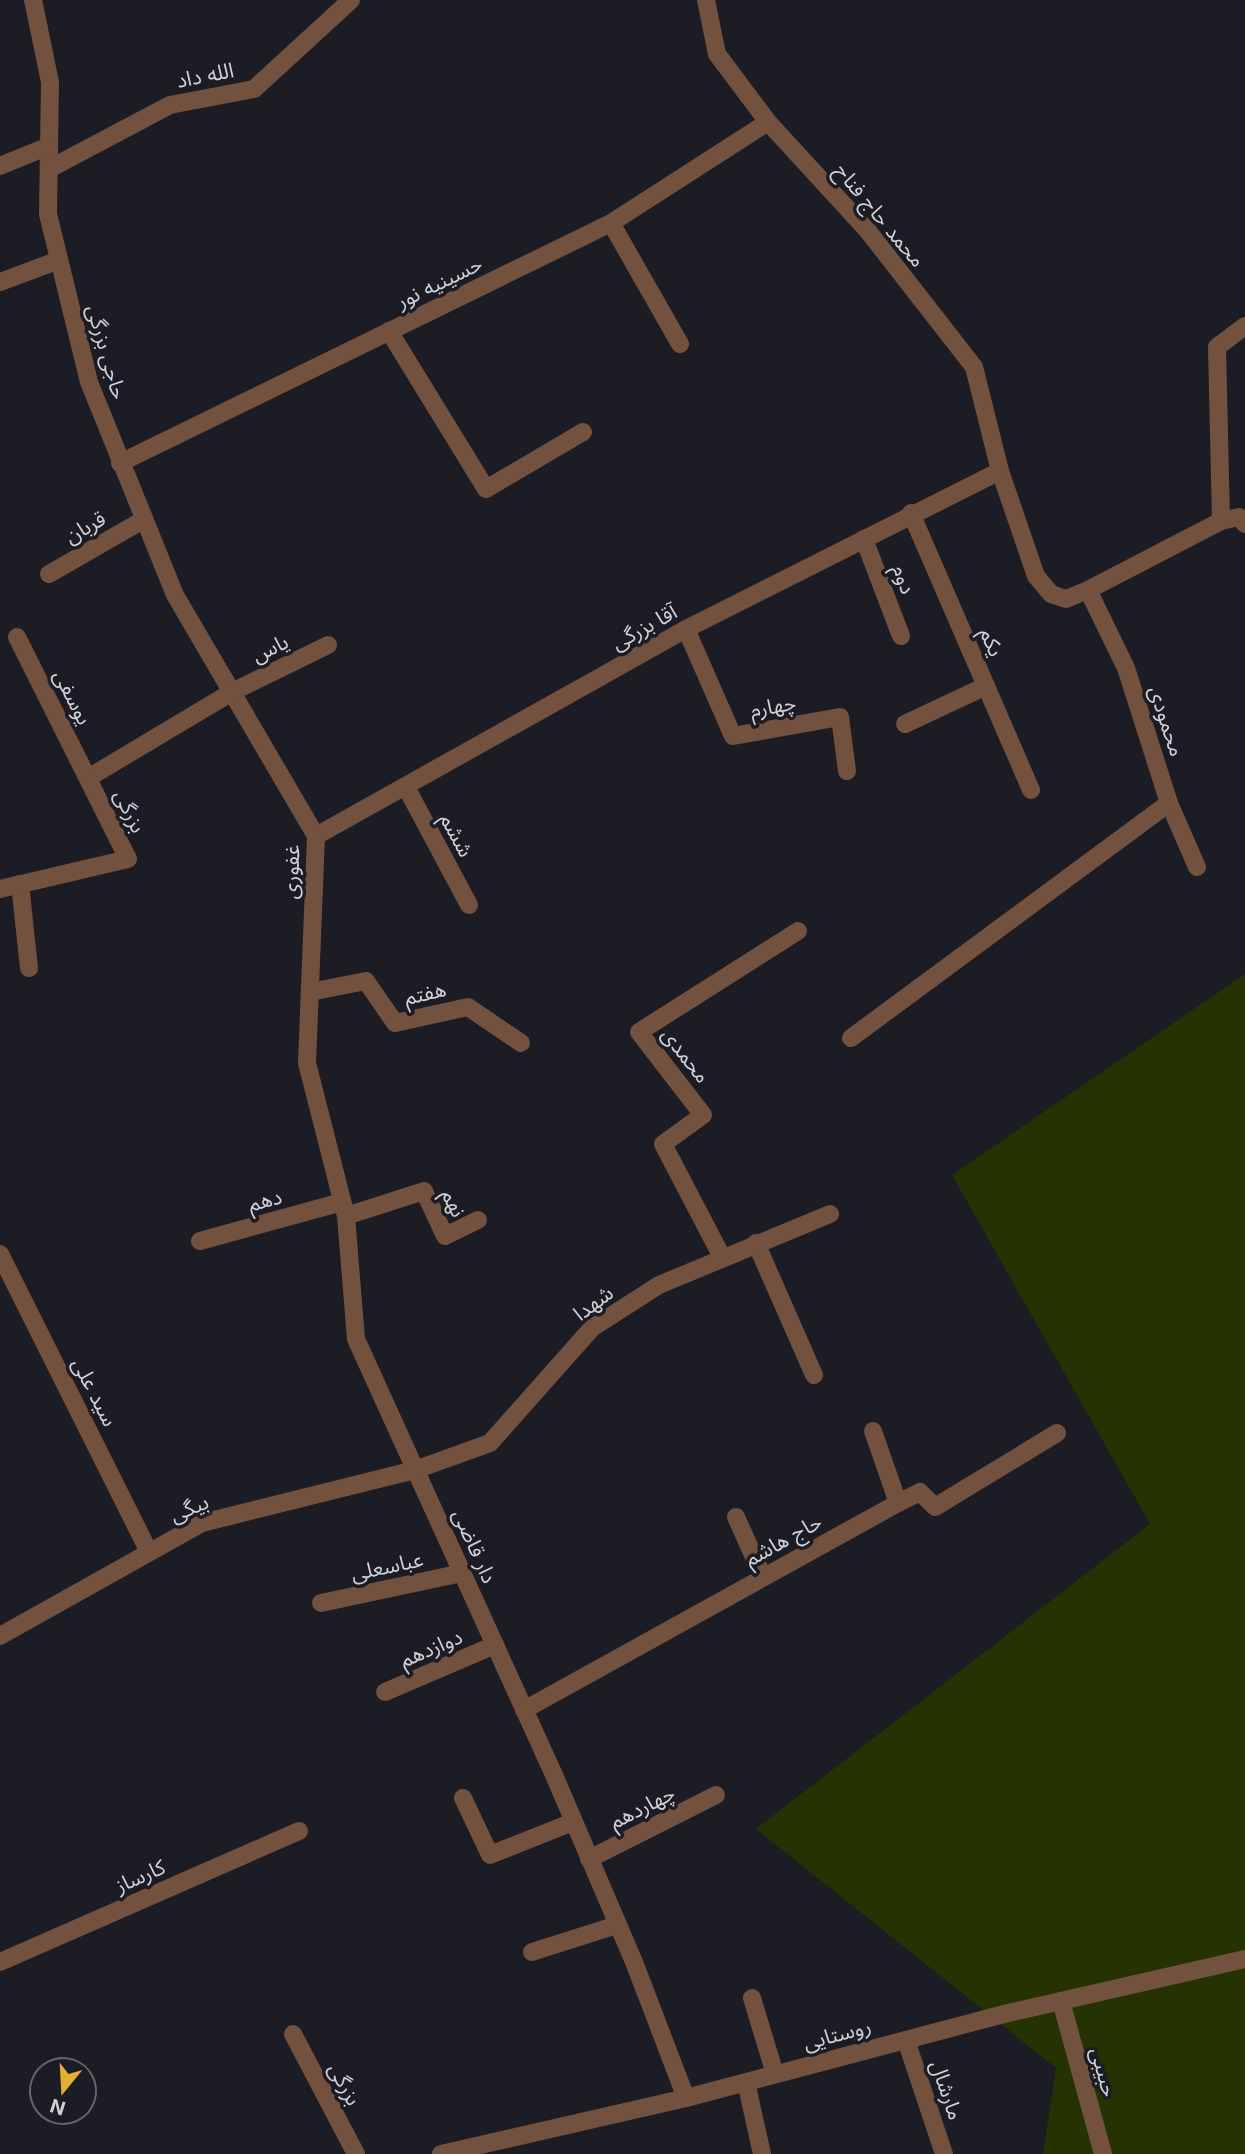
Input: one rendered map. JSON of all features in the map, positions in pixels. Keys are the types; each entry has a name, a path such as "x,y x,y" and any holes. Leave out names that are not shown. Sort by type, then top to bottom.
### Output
{"street":[{"name":"حاجی بزرگی","path":"33,0 50,82 48,214 89,382 175,595 232,692"},
{"name":"الله داد","path":"49,169 170,105 254,89 351,0"},
{"name":"محمد حاج فناح","path":"706,0 717,54 768,122 868,231 974,367 1000,471 1036,576 1051,594 1066,599 1088,590"},
{"name":"حسینیه نور","path":"120,463 611,223 768,122"},
{"path":"0,166 49,146"},
{"path":"611,223 680,344"},
{"path":"0,282 59,260"},
{"path":"1221,521 1217,348 1245,326"},
{"path":"389,331 486,489 583,432"},
{"name":"آقا بزرگی","path":"316,836 686,629 911,513 1000,471"},
{"name":"یکم","path":"911,513 1031,790"},
{"name":"قربان","path":"49,574 143,520"},
{"path":"1088,590 1221,521 1242,520"},
{"name":"دوم","path":"864,539 901,636"},
{"name":"محمودی","path":"1088,590 1126,668 1169,803 1197,867"},
{"name":"چهارم","path":"686,629 733,736 840,717 847,771"},
{"name":"یوسفی","path":"17,637 88,778"},
{"name":"یاس","path":"232,692 328,645"},
{"path":"905,724 986,686"},
{"name":"بزرگی","path":"0,889 128,859 88,778 232,692"},
{"name":"غفوری","path":"232,692 316,836 310,992"},
{"name":"ششم","path":"406,787 469,905"},
{"path":"851,1038 1169,803"},
{"path":"20,884 29,968"},
{"name":"محمدی","path":"722,1257 663,1144 704,1115 639,1032 798,931"},
{"name":"هفتم","path":"310,992 366,981 395,1023 468,1007 521,1043"},
{"name":"دار قاضی","path":"310,992 307,1063 344,1209 356,1339 573,1822 686,2098"},
{"name":"نهم","path":"344,1209 424,1191 445,1236 478,1220"},
{"name":"دهم","path":"200,1241 344,1209"},
{"name":"شهدا","path":"415,1470 490,1443 592,1328 659,1285 830,1214"},
{"path":"757,1243 814,1375"},
{"name":"سید علی","path":"0,1254 149,1552"},
{"path":"873,1431 898,1503"},
{"name":"حاج هاشم","path":"524,1710 898,1503 920,1492 935,1507 1057,1433"},
{"name":"بیگی","path":"0,1636 202,1523 415,1470"},
{"path":"736,1517 763,1577"},
{"name":"عباسعلی","path":"321,1603 462,1573"},
{"name":"دوازدهم","path":"385,1692 495,1645"},
{"name":"چهاردهم","path":"589,1859 716,1795"},
{"path":"463,1798 490,1855 573,1822"},
{"name":"کارساز","path":"0,1962 299,1831"},
{"path":"532,1952 617,1924"},
{"name":"روستایی","path":"441,2154 503,2147 906,2040 1245,1959"},
{"path":"752,1998 775,2074"},
{"name":"حبیبی","path":"1061,2001 1103,2154"},
{"name":"بزرگی","path":"293,2034 356,2154"},
{"name":"مارشال","path":"906,2040 944,2154"},
{"path":"746,2082 762,2154"}],"green space":[{"path":"1245,974 1245,2154 1043,2154 1056,2068 756,1829 1150,1524 952,1175"}]}
